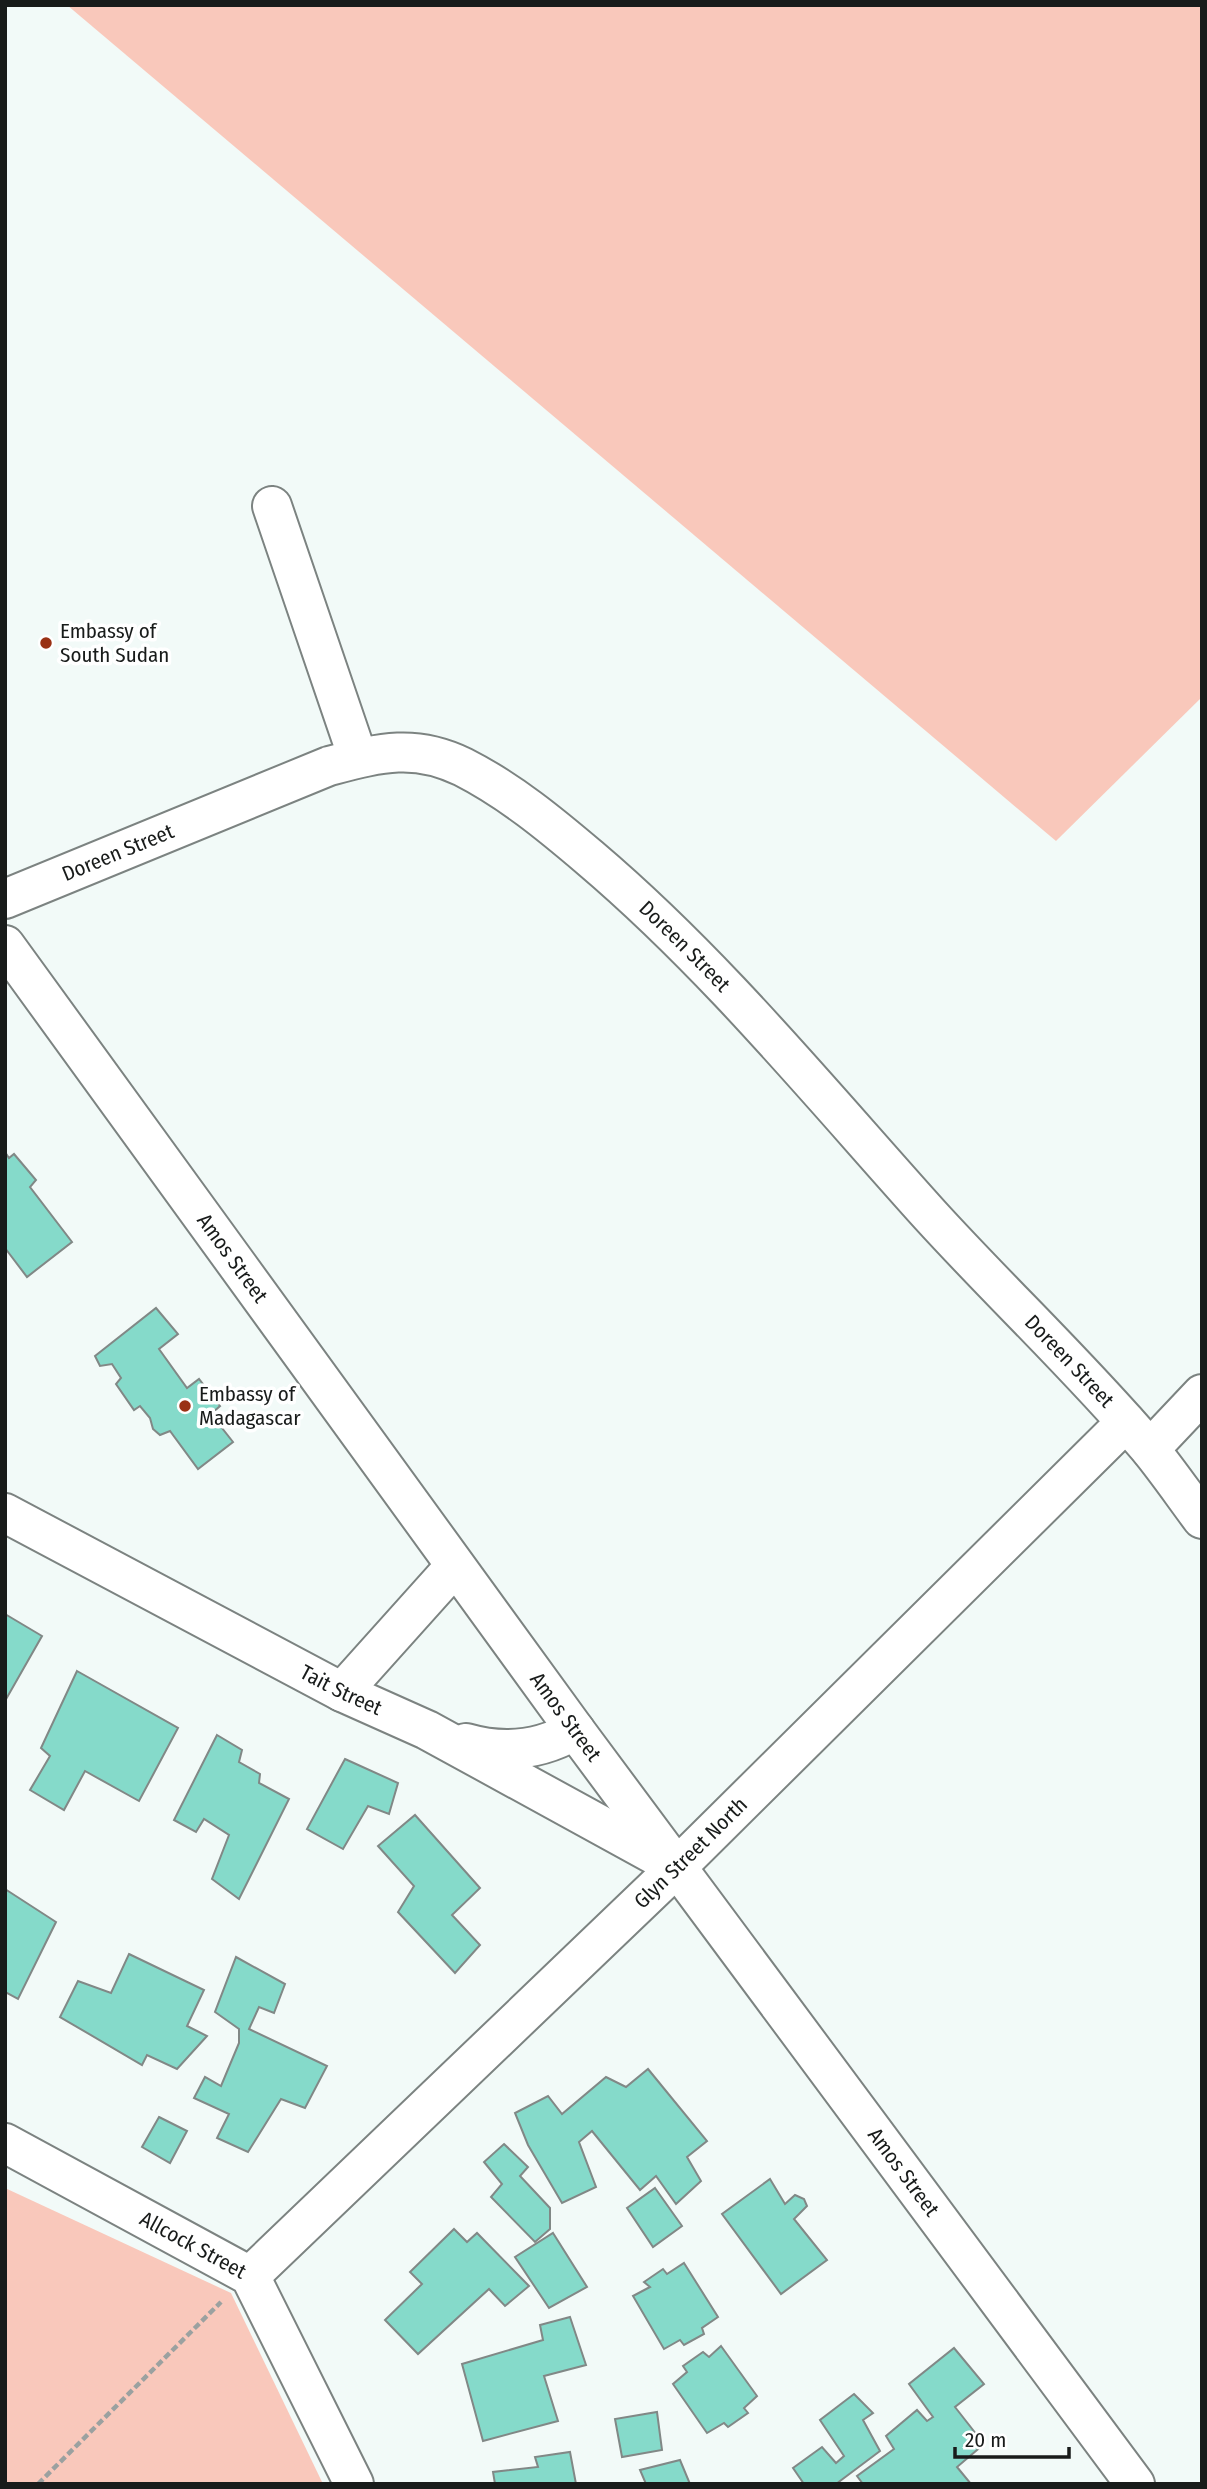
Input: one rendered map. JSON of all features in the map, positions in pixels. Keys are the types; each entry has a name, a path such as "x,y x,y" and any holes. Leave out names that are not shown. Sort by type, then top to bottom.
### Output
{"street":[{"path":"272,506 358,758"},
{"name":"Doreen Street","path":"5,899 329,766 358,758 405,751 428,754 461,766 511,795 638,899 707,967 940,1226 1138,1436 1202,1519"},
{"name":"Amos Street","path":"5,945 575,1730 1135,2484"},
{"name":"Glyn Street North","path":"250,2276 677,1867 1138,1436 1202,1394"},
{"name":"Tait Street","path":"5,1513 341,1692 427,1730 677,1867"},
{"path":"341,1692 455,1566"},
{"path":"427,1730 477,1746 505,1750 545,1745 575,1730"},
{"name":"Allcock Street","path":"5,2143 250,2276 354,2484"}],"path":[{"path":"38,2484 250,2276"}],"shaded area":[{"path":"67,5 1202,5 1202,697 1056,841"},
{"path":"5,2188 231,2293 323,2484 5,2484"}],"building":[{"path":"5,1152 9,1158 14,1154 36,1180 30,1187 72,1242 27,1277 5,1248"},
{"path":"156,1308 178,1334 159,1349 187,1388 199,1379 220,1406 211,1414 233,1442 198,1469 170,1431 160,1435 153,1429 150,1418 140,1406 134,1410 116,1384 121,1378 112,1364 100,1366 95,1356"},
{"path":"5,1614 42,1636 5,1701"},
{"path":"77,1671 178,1728 139,1801 85,1771 64,1810 30,1790 50,1756 41,1748"},
{"path":"217,1735 242,1750 239,1762 260,1774 259,1783 289,1799 239,1899 212,1879 229,1835 204,1819 196,1832 174,1820"},
{"path":"345,1759 398,1783 389,1814 368,1806 343,1849 307,1829"},
{"path":"415,1815 480,1888 452,1915 480,1945 455,1973 398,1912 414,1886 378,1846"},
{"path":"5,1889 56,1922 18,1999 5,1992"},
{"path":"129,1954 204,1990 187,2026 207,2036 177,2069 147,2055 142,2065 60,2017 78,1981 111,1993"},
{"path":"236,1957 285,1984 274,2013 259,2007 249,2029 327,2066 305,2108 281,2099 248,2152 217,2138 229,2114 194,2098 205,2077 221,2086 239,2043 239,2029 215,2012"},
{"path":"648,2069 707,2141 687,2157 701,2181 676,2204 656,2176 640,2190 592,2131 579,2142 596,2187 562,2203 528,2145 515,2113 548,2096 562,2114 606,2077 626,2087"},
{"path":"159,2117 187,2131 170,2163 142,2147"},
{"path":"504,2144 528,2167 520,2176 550,2208 550,2229 535,2242 491,2197 502,2184 484,2162"},
{"path":"770,2179 785,2204 795,2195 804,2199 807,2206 794,2219 827,2260 781,2294 722,2214"},
{"path":"655,2188 682,2226 653,2247 627,2208"},
{"path":"454,2229 467,2242 477,2233 529,2286 505,2306 489,2289 418,2354 385,2320 422,2284 410,2272"},
{"path":"553,2233 587,2287 549,2308 515,2257"},
{"path":"684,2263 718,2317 702,2328 704,2334 684,2345 680,2340 664,2349 633,2296 650,2287 644,2282 663,2269 667,2274"},
{"path":"570,2317 586,2365 544,2376 558,2421 483,2441 462,2364 543,2340 540,2325"},
{"path":"721,2346 757,2396 744,2408 748,2413 728,2427 724,2423 707,2433 673,2384 687,2372 683,2366 703,2352 709,2357"},
{"path":"954,2348 984,2384 955,2407 984,2444 957,2467 971,2484 863,2484 857,2476 894,2449 886,2436 917,2410 927,2421 933,2417 909,2384"},
{"path":"854,2394 873,2413 863,2420 880,2451 836,2484 804,2484 793,2468 822,2447 836,2463 844,2456 820,2420"},
{"path":"657,2412 662,2450 622,2457 615,2419"},
{"path":"570,2452 576,2484 495,2484 493,2472 538,2467 535,2457"},
{"path":"680,2460 690,2484 646,2484 640,2470"}],"place":[{"name":"Embassy of South Sudan","path":"46,643"},
{"name":"Embassy of Madagascar","path":"185,1406"}]}
